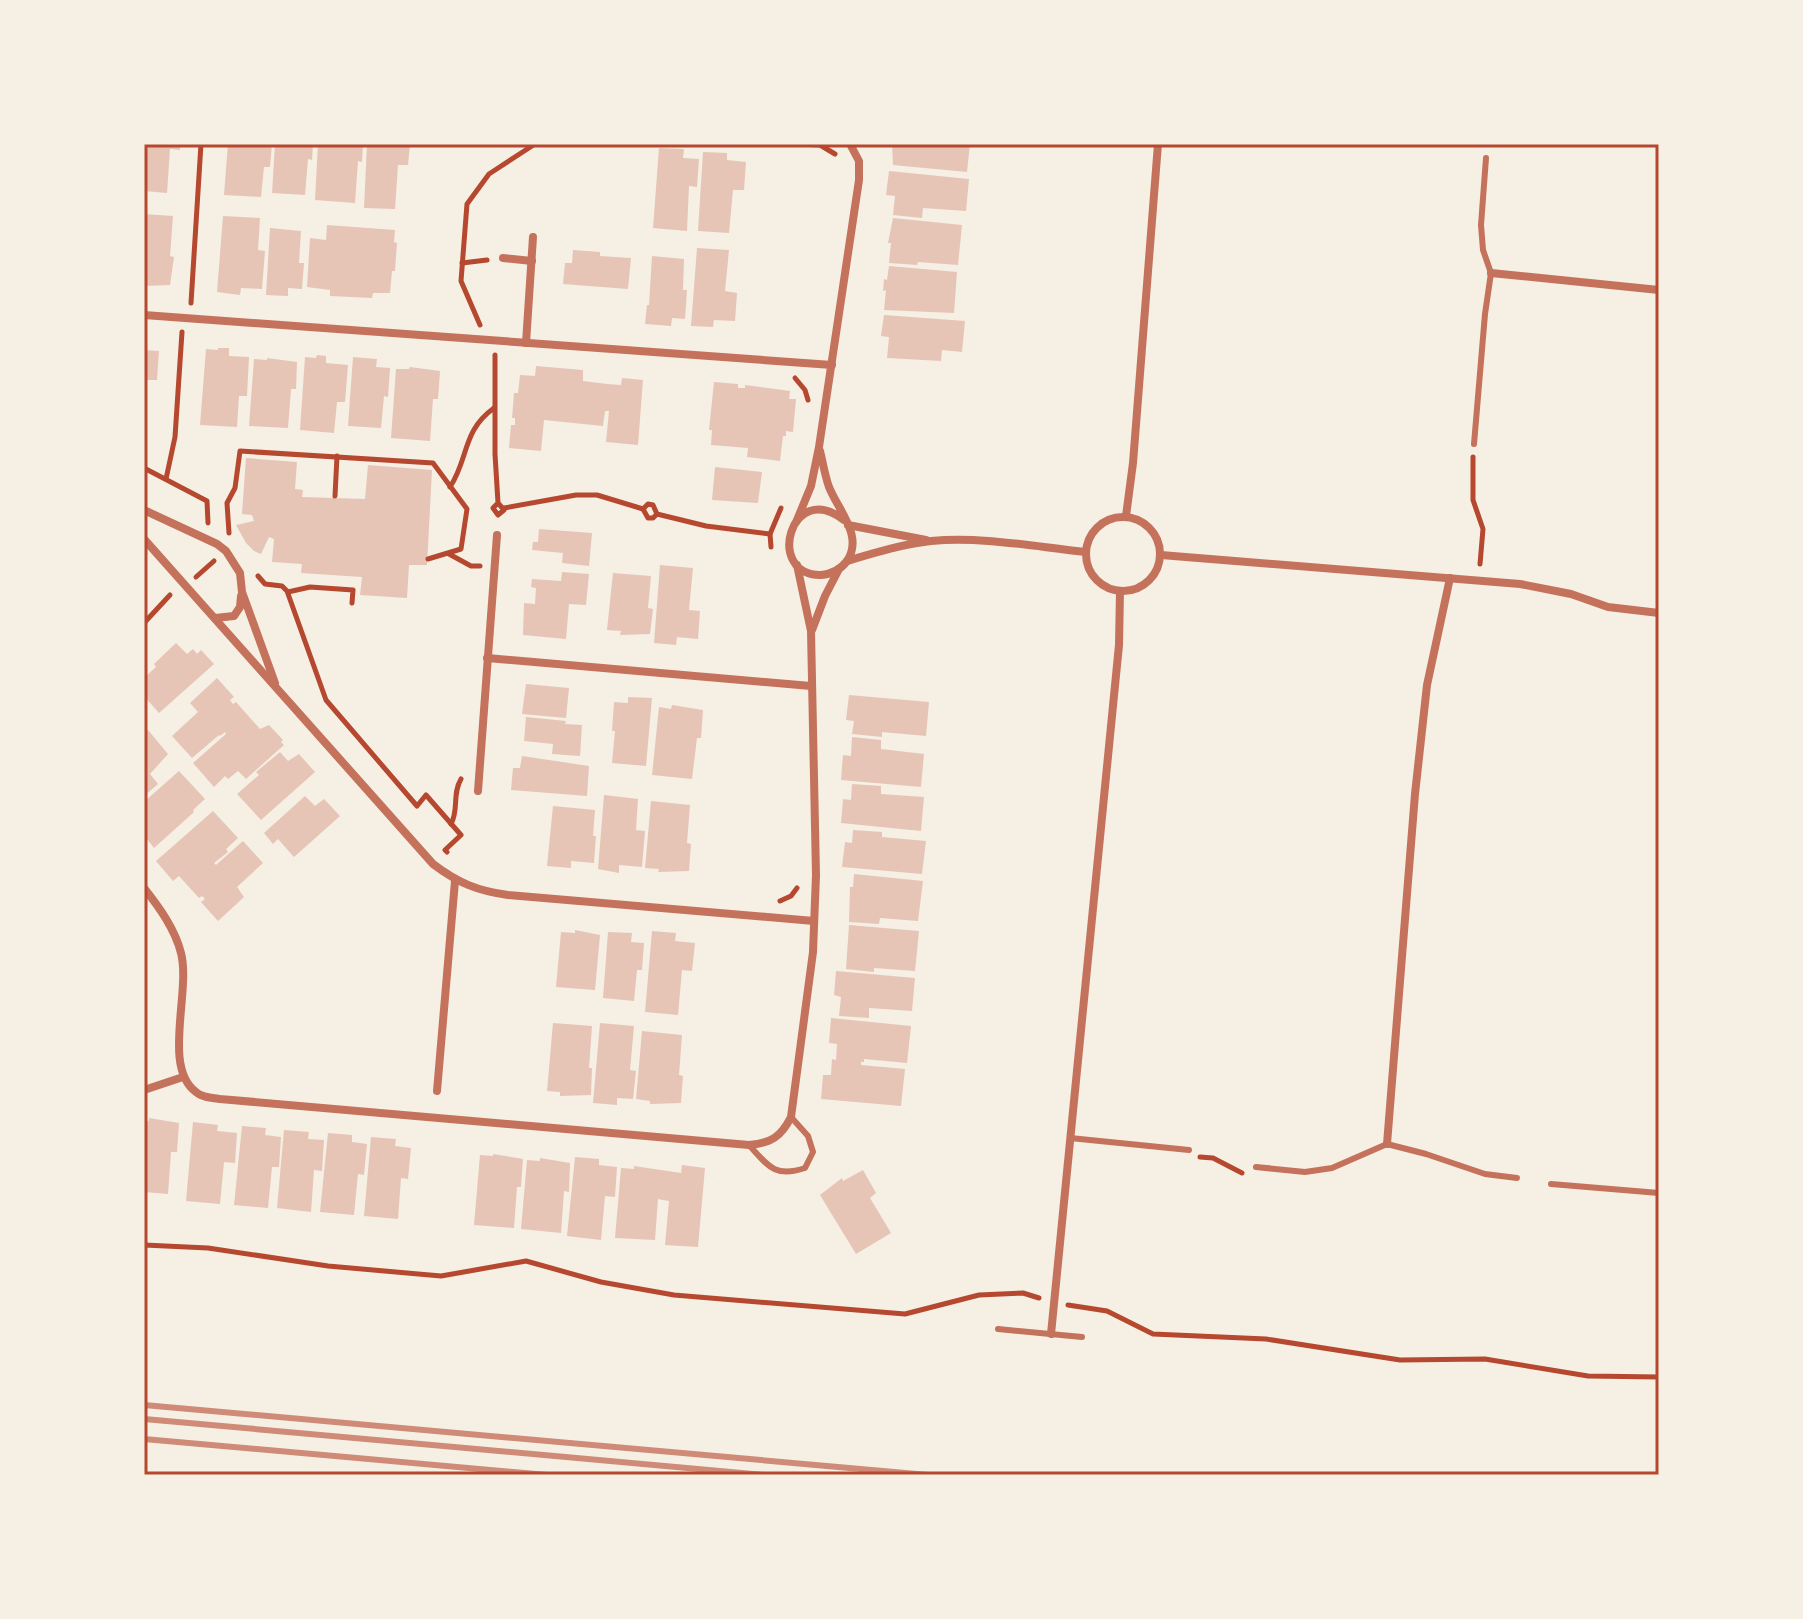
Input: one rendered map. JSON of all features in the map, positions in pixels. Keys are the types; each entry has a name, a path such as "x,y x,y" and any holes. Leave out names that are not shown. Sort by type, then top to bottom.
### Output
{"street":[{"path":"1126,516 1133,463 1158,144"},
{"path":"144,888 167,919 181,952 185,987 178,1055 183,1077 197,1094 220,1099 749,1145 766,1143 779,1137 791,1117 813,952 816,875 811,631 797,565 790,554 788,542 790,530 811,486 819,447 859,180 859,161 852,145"},
{"path":"526,343 533,237"},
{"path":"503,258 532,261"},
{"path":"1491,273 1659,290"},
{"path":"144,315 832,365"},
{"path":"811,631 825,596 853,544 828,486 819,447"},
{"path":"144,510 226,551 240,573 242,592 276,688"},
{"path":"797,520 805,513 826,510 846,522 931,541"},
{"path":"1126,516 1147,524 1160,543 1161,555 1152,577 1132,590 1120,591 1099,582 1087,563 1086,552 1094,530 1114,517 1126,516"},
{"path":"478,791 497,535"},
{"path":"144,539 433,864 455,881 481,891 508,895 814,921"},
{"path":"797,565 813,574 831,573 880,551 931,541 965,541 1086,552"},
{"path":"1161,555 1520,584 1571,594 1608,607 1659,613"},
{"path":"1387,1144 1415,794 1427,685 1450,578"},
{"path":"1051,1334 1119,645 1120,591"},
{"path":"215,618 234,616 240,607 242,592"},
{"path":"487,658 811,686"},
{"path":"437,1091 455,881"},
{"path":"144,1090 183,1077"}],"lane":[{"path":"1474,444 1491,273 1483,250 1481,225 1486,158"},
{"path":"749,1145 769,1168 788,1174 805,1168 813,1152 808,1136 791,1117"},
{"path":"1070,1138 1189,1150"},
{"path":"1256,1167 1305,1172 1332,1168 1387,1144 1485,1174 1517,1178"},
{"path":"1551,1184 1659,1193"},
{"path":"998,1329 1082,1337"}],"path":[{"path":"191,306 201,144"},
{"path":"481,326 461,281 467,204 489,174 535,144"},
{"path":"799,144 827,147 842,163"},
{"path":"462,263 503,258"},
{"path":"169,330 197,332"},
{"path":"166,479 175,437 182,331"},
{"path":"510,355 495,354 494,408 501,506 597,495 643,509 648,518 657,514"},
{"path":"789,376 801,383 805,390 807,409"},
{"path":"450,487 458,475 468,436 485,414 494,408"},
{"path":"1474,444 1471,477 1473,500 1483,529 1477,580"},
{"path":"219,528 231,534 227,503 235,488 240,451 433,463 467,509 461,549 428,559"},
{"path":"335,496 337,456"},
{"path":"144,468 207,501 211,526"},
{"path":"773,555 770,534 785,503"},
{"path":"643,509 648,504 653,505 657,514"},
{"path":"657,514 706,526 770,534"},
{"path":"449,554 471,566 493,567"},
{"path":"195,577 214,561"},
{"path":"257,570 260,582 282,586 288,592 326,700 417,806 426,795 461,835 445,850 452,857"},
{"path":"288,592 310,587 353,590 352,603"},
{"path":"144,623 170,595"},
{"path":"776,901 791,896 800,883"},
{"path":"1189,1150 1198,1157 1213,1158 1248,1174 1256,1167"},
{"path":"144,1245 208,1248 328,1266 441,1276 526,1261 601,1282 674,1295 905,1314 979,1295 1023,1293 1107,1311 1153,1334 1266,1339 1400,1360 1485,1359 1588,1376 1659,1377"}],"building":[{"path":"144,144 180,144 180,150 170,149 167,193 144,191"},
{"path":"228,144 272,144 270,167 264,167 261,197 224,195"},
{"path":"275,144 313,144 312,160 308,159 305,195 272,193"},
{"path":"318,144 363,144 362,162 358,161 355,203 315,200"},
{"path":"367,144 410,144 408,165 398,165 395,209 364,208"},
{"path":"892,144 970,144 967,172 893,165"},
{"path":"659,148 684,149 683,158 699,159 697,187 689,186 687,231 653,228"},
{"path":"703,152 727,153 727,160 746,162 744,190 733,190 729,233 698,231"},
{"path":"889,171 969,179 966,211 923,208 922,218 893,215 895,196 886,195"},
{"path":"144,214 173,216 170,256 174,257 170,285 144,286"},
{"path":"223,216 260,218 258,250 265,251 262,289 241,288 240,295 217,292"},
{"path":"893,218 962,225 958,265 889,263 891,243 888,243"},
{"path":"327,225 395,230 395,271 392,271 390,293 373,293 372,298 330,296 330,290 307,287 310,238 326,240"},
{"path":"270,228 301,231 299,263 304,263 302,289 288,288 288,296 266,295"},
{"path":"697,248 729,250 725,291 737,293 735,321 714,320 713,327 691,326"},
{"path":"573,250 631,258 628,289 563,284 565,263 572,263"},
{"path":"652,256 684,259 683,290 687,290 685,319 672,318 671,326 645,324"},
{"path":"889,266 957,272 954,313 884,310 884,279 887,280"},
{"path":"884,315 965,321 962,352 942,350 941,361 887,358 889,337 881,336"},
{"path":"229,348 229,356 249,357 247,396 239,396 237,427 200,425 206,349"},
{"path":"144,350 159,351 157,380 144,380"},
{"path":"317,355 326,356 326,363 348,365 345,402 337,402 334,433 300,430 305,357 316,358"},
{"path":"353,357 377,359 376,367 390,368 381,428 348,426"},
{"path":"254,359 297,362 296,389 291,389 288,428 249,426"},
{"path":"536,366 583,370 583,381 621,385 622,378 643,380 638,445 606,442 609,411 605,411 603,426 544,420 541,451 509,448 511,425 515,425 515,418 512,418 514,393 518,393 520,375 535,376"},
{"path":"410,367 440,371 438,399 433,399 430,441 391,438 396,369"},
{"path":"714,382 738,384 738,388 745,388 745,385 790,391 789,399 796,399 793,432 786,431 786,436 783,436 780,461 747,457 748,448 711,445 712,430 709,430"},
{"path":"246,458 297,462 295,489 303,490 302,497 365,499 368,465 432,470 427,565 409,565 407,598 360,595 362,577 301,573 302,564 272,562 274,539 269,537 261,554 254,551 236,525 254,521 252,515 242,514"},
{"path":"715,467 762,472 758,503 712,500"},
{"path":"539,529 592,533 589,566 562,563 563,553 532,550 533,542 538,542"},
{"path":"660,565 693,568 689,610 700,611 698,639 677,637 676,645 654,643"},
{"path":"562,572 589,574 586,605 569,604 566,639 523,635 524,603 535,604 536,588 531,587 532,579 561,581"},
{"path":"613,573 651,576 648,608 653,609 650,634 620,635 621,631 607,630"},
{"path":"176,643 187,654 193,649 197,654 201,650 214,664 159,713 144,696 144,678"},
{"path":"217,678 234,697 230,700 233,704 236,702 260,729 269,725 284,745 246,779 238,771 228,779 225,776 214,787 193,763 225,732 192,758 172,736 198,712 190,703"},
{"path":"526,684 569,688 566,718 522,714"},
{"path":"849,695 929,702 926,736 882,732 882,737 852,734 854,721 846,720"},
{"path":"628,697 652,698 646,766 612,763 614,702 628,703"},
{"path":"672,705 703,710 701,738 697,738 692,779 652,775 659,707 671,709"},
{"path":"526,717 582,725 580,756 552,754 553,744 524,741"},
{"path":"148,730 168,754 150,774 158,784 144,796 144,734"},
{"path":"852,737 881,740 881,749 924,754 921,787 841,780 843,755 851,756"},
{"path":"280,752 288,761 299,754 315,772 261,820 237,794 259,775 256,772"},
{"path":"522,756 589,766 587,796 511,790 513,768 520,768"},
{"path":"179,771 205,799 154,848 147,839 144,842 144,802"},
{"path":"852,784 881,786 881,794 924,797 921,831 841,823 843,799 851,800"},
{"path":"604,795 638,799 636,830 645,831 642,867 619,865 619,873 598,869"},
{"path":"305,796 315,806 324,799 340,816 294,857 278,839 273,844 264,833"},
{"path":"651,801 690,805 687,843 691,844 689,871 658,872 659,869 645,868"},
{"path":"553,806 595,810 594,863 571,861 571,868 547,866"},
{"path":"213,811 238,838 226,849 228,852 214,863 216,865 243,841 263,863 237,887 244,897 218,921 201,902 205,899 202,896 199,898 179,876 173,881 156,861"},
{"path":"853,830 882,832 882,837 926,841 922,874 842,867 845,842 852,843"},
{"path":"854,874 923,881 918,921 880,918 879,924 849,922 850,887 853,887"},
{"path":"849,925 919,931 915,971 846,969"},
{"path":"575,930 600,935 595,990 556,987 561,932 575,933"},
{"path":"652,931 676,933 675,941 695,943 692,971 682,970 678,1015 645,1012"},
{"path":"608,932 632,933 631,942 644,943 642,970 637,970 634,1001 603,998"},
{"path":"836,971 915,978 912,1011 869,1008 869,1018 839,1016 841,997 834,995"},
{"path":"831,1018 911,1026 907,1063 864,1059 861,1062 861,1065 905,1069 901,1106 821,1099 823,1075 831,1075 832,1059 836,1060 837,1044 829,1043"},
{"path":"553,1023 592,1026 591,1095 560,1096 560,1092 547,1091"},
{"path":"600,1023 634,1026 630,1070 636,1071 633,1099 617,1098 617,1105 593,1103"},
{"path":"642,1031 682,1035 679,1075 683,1076 681,1103 650,1104 650,1101 636,1099"},
{"path":"149,1118 179,1123 177,1152 171,1152 168,1194 144,1192 144,1120 149,1121"},
{"path":"193,1122 218,1125 217,1131 237,1133 235,1163 224,1162 220,1204 186,1201"},
{"path":"242,1126 266,1128 265,1135 281,1137 279,1167 272,1167 268,1208 234,1205"},
{"path":"284,1130 309,1132 308,1139 324,1140 322,1171 314,1170 311,1212 277,1208"},
{"path":"328,1133 352,1135 352,1142 367,1144 364,1175 358,1174 354,1215 320,1212"},
{"path":"371,1137 396,1139 395,1146 411,1148 408,1179 401,1178 398,1219 364,1216"},
{"path":"480,1155 523,1159 514,1228 474,1225"},
{"path":"575,1157 599,1159 599,1165 617,1167 615,1197 605,1196 601,1240 567,1236"},
{"path":"540,1158 570,1163 569,1192 564,1191 561,1233 521,1229 527,1160 540,1161"},
{"path":"682,1165 705,1168 698,1247 665,1245 669,1201 658,1199 655,1240 615,1238 621,1168 634,1169 634,1166 681,1173"},
{"path":"863,1170 876,1193 870,1198 891,1233 856,1254 820,1195 842,1178 843,1181"}],"railway":[{"path":"144,1405 928,1475"},
{"path":"144,1419 765,1475"},
{"path":"144,1439 547,1475"}]}
